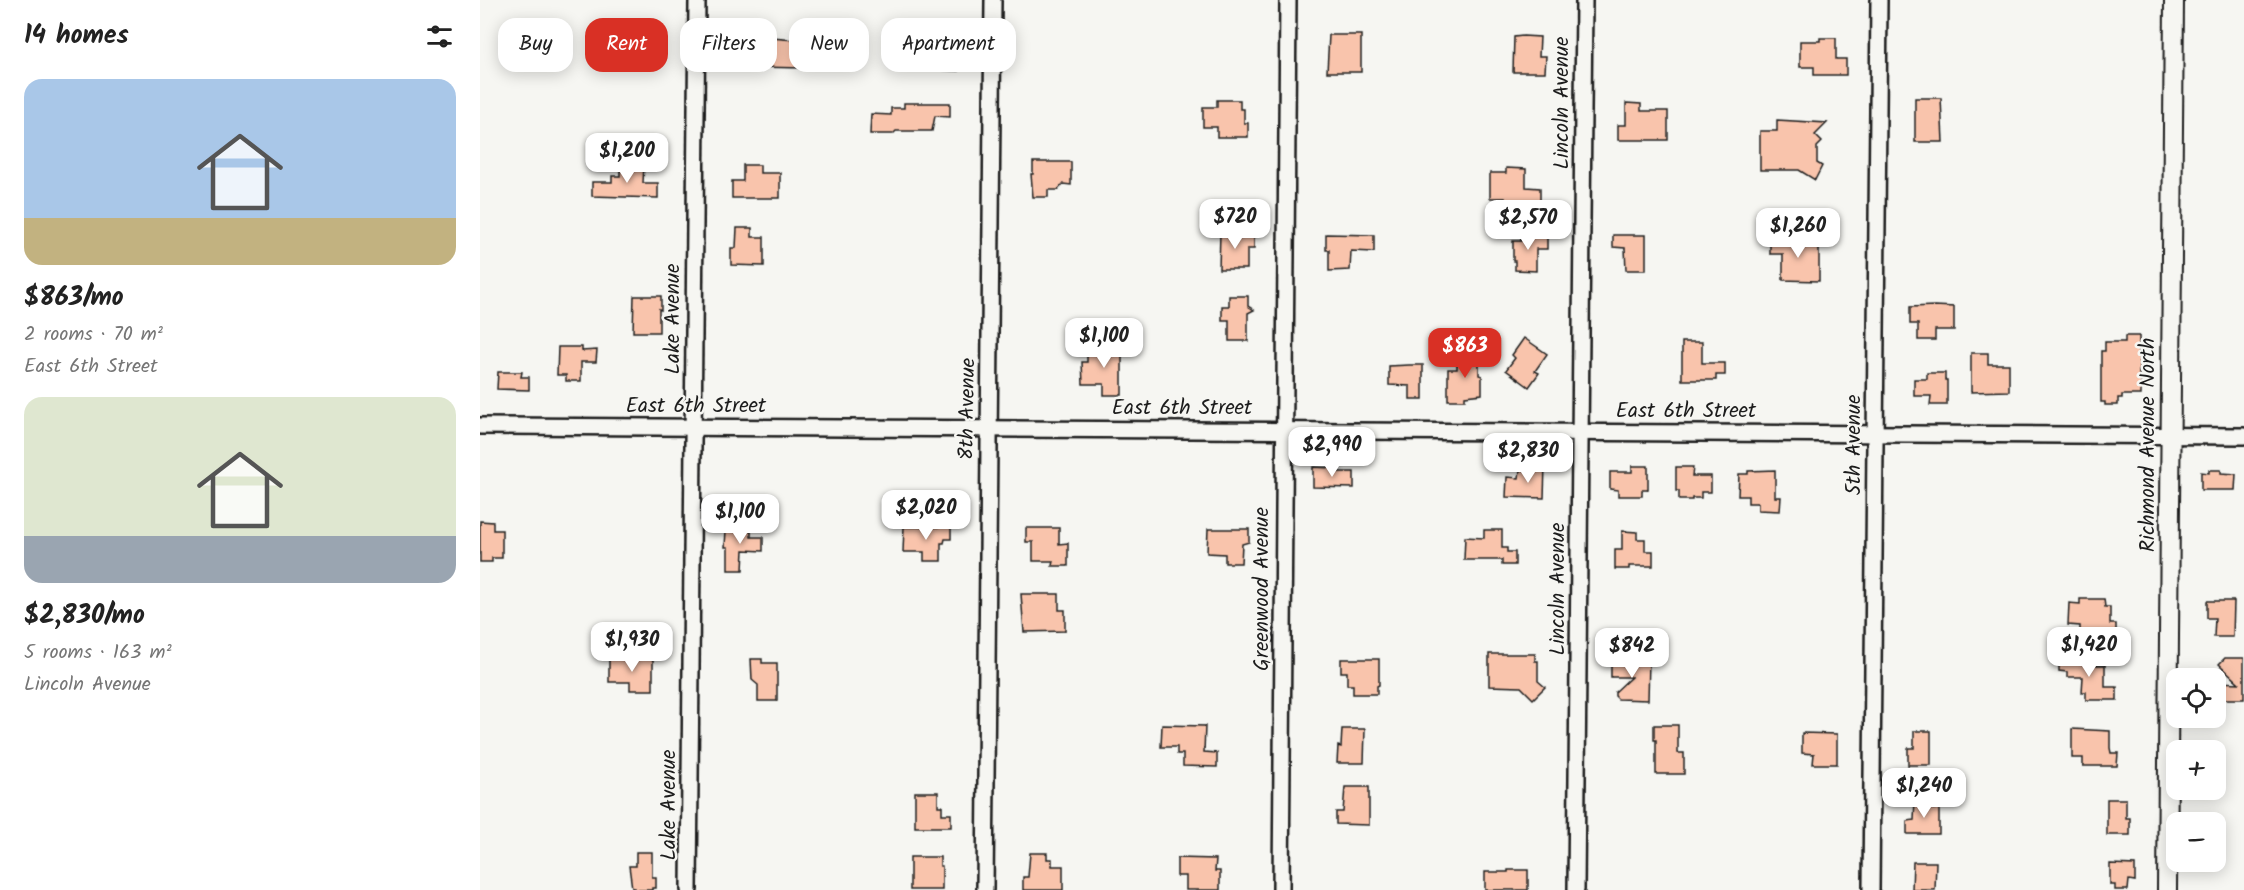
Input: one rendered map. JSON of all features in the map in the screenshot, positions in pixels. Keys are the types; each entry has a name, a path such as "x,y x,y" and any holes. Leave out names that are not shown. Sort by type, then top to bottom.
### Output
{"street":[{"name":"Lake Avenue","path":"689,890 697,0"},
{"name":"8th Avenue","path":"985,890 993,0"},
{"name":"Greenwood Avenue","path":"1281,890 1288,0"},
{"name":"Lincoln Avenue","path":"1576,890 1584,0"},
{"name":"5th Avenue","path":"1871,890 1879,0"},
{"name":"Richmond Avenue North","path":"2167,890 2174,0"},
{"name":"East 6th Street","path":"480,426 2244,436"}],"building":[{"path":"1329,35 1361,35 1361,72 1327,72"},
{"path":"1514,37 1540,37 1539,56 1546,56 1545,72 1513,72"},
{"path":"777,38 789,40 789,68 777,67"},
{"path":"1820,38 1836,38 1836,59 1846,59 1846,75 1814,75 1814,67 1800,67 1800,41 1820,41"},
{"path":"1915,98 1941,98 1943,142 1915,142"},
{"path":"1217,100 1240,100 1240,109 1244,109 1244,123 1248,123 1248,137 1217,137 1217,127 1203,127 1203,107 1217,107"},
{"path":"904,103 950,103 950,117 935,116 932,131 870,134 871,114 891,115 891,108 904,108"},
{"path":"1626,103 1641,104 1641,111 1668,111 1668,140 1618,140 1618,125 1626,125"},
{"path":"1777,120 1827,123 1815,135 1822,142 1817,147 1817,163 1822,166 1815,180 1799,170 1760,170 1760,131 1777,131"},
{"path":"1033,162 1071,162 1071,185 1063,184 1058,190 1048,190 1048,197 1033,197 1031,174 1033,174"},
{"path":"620,163 644,164 643,183 658,183 658,198 592,196 592,182 612,182 612,176 620,176"},
{"path":"743,165 760,165 760,173 780,173 780,198 732,198 732,181 743,181"},
{"path":"1506,168 1526,169 1526,187 1540,188 1540,205 1518,207 1506,205 1505,198 1490,198 1490,173 1506,173"},
{"path":"737,228 752,228 752,237 764,237 764,266 731,265 731,248 736,248"},
{"path":"1220,232 1254,233 1254,249 1247,249 1247,269 1219,269"},
{"path":"1326,234 1374,235 1374,252 1351,251 1350,270 1329,271"},
{"path":"1533,234 1547,234 1547,249 1536,249 1536,271 1515,270 1513,241 1521,241 1521,236 1533,237"},
{"path":"1613,235 1646,235 1646,270 1626,270 1625,248 1613,247"},
{"path":"1770,240 1819,240 1819,281 1783,280 1783,254 1770,254"},
{"path":"634,296 661,296 659,332 633,332"},
{"path":"1229,296 1248,296 1248,306 1254,310 1248,313 1248,341 1229,341 1229,320 1222,320 1222,306 1229,306"},
{"path":"1910,307 1954,307 1954,330 1935,330 1935,340 1918,340 1918,324 1910,324"},
{"path":"2125,336 2139,336 2141,395 2122,395 2122,398 2118,398 2118,405 2105,405 2105,402 2101,402 2101,351 2105,351 2105,342 2125,342"},
{"path":"1524,338 1547,354 1535,371 1539,373 1529,387 1506,370 1515,358 1512,355"},
{"path":"1682,342 1702,342 1702,363 1725,363 1725,375 1716,375 1716,380 1682,380"},
{"path":"1108,344 1108,351 1122,351 1122,395 1104,395 1104,384 1083,384 1082,362 1087,362 1087,345"},
{"path":"558,347 582,347 582,351 597,350 596,362 581,362 581,381 566,381 566,375 557,375"},
{"path":"1971,353 1988,353 1988,364 2009,364 2009,391 1971,392"},
{"path":"1457,356 1479,356 1482,394 1465,396 1465,400 1448,400 1448,369 1457,369"},
{"path":"1423,365 1423,399 1410,399 1410,386 1389,385 1389,366"},
{"path":"498,372 522,372 521,377 529,377 529,390 497,389"},
{"path":"1927,373 1945,373 1947,405 1930,405 1931,396 1914,396 1914,379 1927,379"},
{"path":"1532,465 1545,465 1544,498 1506,497 1507,477 1519,478 1520,470 1532,469"},
{"path":"1632,466 1648,466 1648,490 1642,490 1642,496 1618,496 1618,490 1610,489 1610,472 1632,472"},
{"path":"1313,467 1335,468 1335,472 1354,472 1354,488 1313,487"},
{"path":"1676,467 1693,467 1692,476 1711,476 1711,492 1701,492 1701,498 1679,500 1679,491 1676,491"},
{"path":"1775,470 1775,497 1781,497 1780,511 1758,510 1758,503 1748,503 1748,496 1738,496 1739,474 1748,474 1748,471"},
{"path":"2209,470 2236,474 2235,490 2201,490 2201,472 2209,473"},
{"path":"480,521 493,522 493,530 502,530 502,558 492,558 492,562 480,562"},
{"path":"729,522 745,522 745,531 751,531 751,537 763,537 763,551 744,550 743,570 728,570 728,547 725,547"},
{"path":"904,527 951,527 951,539 945,539 944,543 941,543 941,561 924,561 924,552 903,552"},
{"path":"1026,528 1059,528 1059,544 1068,543 1068,566 1052,566 1053,561 1033,561 1033,542 1026,542"},
{"path":"1208,529 1249,529 1249,542 1242,544 1241,563 1225,563 1225,554 1207,553"},
{"path":"1484,530 1502,530 1502,548 1507,548 1507,552 1515,552 1515,565 1502,565 1502,560 1464,560 1465,537 1484,538"},
{"path":"1622,531 1637,532 1637,539 1645,539 1645,551 1653,551 1653,566 1629,566 1629,569 1615,569 1615,550 1622,550"},
{"path":"1021,594 1059,594 1059,610 1065,610 1065,631 1024,632"},
{"path":"2080,599 2104,599 2105,607 2110,607 2110,624 2116,624 2116,638 2080,637 2080,626 2068,625 2069,603 2080,604"},
{"path":"2207,601 2234,601 2233,637 2214,637 2215,618 2207,618"},
{"path":"1489,654 1535,654 1535,661 1538,661 1538,681 1545,687 1533,699 1521,687 1489,686"},
{"path":"609,658 653,659 653,690 630,690 630,682 609,682"},
{"path":"2059,658 2086,658 2087,665 2105,665 2105,687 2117,687 2117,700 2086,700 2086,692 2082,692 2083,677 2067,677 2067,672 2059,671"},
{"path":"2225,658 2244,658 2244,699 2226,699 2226,682 2239,683 2226,668 2219,664"},
{"path":"751,659 762,659 762,663 777,663 777,701 758,701 758,685 752,680"},
{"path":"1341,659 1379,659 1377,694 1353,694 1353,685 1347,685 1347,672 1341,672"},
{"path":"1649,660 1648,700 1618,699 1615,692 1631,677 1611,677 1611,661"},
{"path":"1162,725 1205,726 1204,752 1217,753 1217,767 1183,766 1183,754 1177,754 1177,747 1161,747"},
{"path":"1654,725 1678,725 1678,753 1684,753 1684,774 1656,774"},
{"path":"1342,729 1365,729 1364,763 1337,763"},
{"path":"2072,729 2110,731 2111,753 2118,753 2117,766 2083,766 2083,758 2072,758"},
{"path":"1914,731 1931,731 1931,765 1908,765 1908,748 1914,748"},
{"path":"1802,733 1837,734 1837,764 1813,764 1814,754 1802,753"},
{"path":"1345,787 1369,787 1369,825 1336,824 1336,812 1343,812"},
{"path":"915,792 938,792 938,806 942,806 942,814 951,814 951,827 915,827"},
{"path":"2107,799 2126,799 2126,818 2130,818 2130,835 2107,835"},
{"path":"1915,800 1933,800 1933,809 1939,808 1939,834 1907,834 1907,821 1914,820"},
{"path":"636,852 652,852 652,877 656,877 656,888 652,890 632,888 629,866 636,866"},
{"path":"1030,853 1047,853 1047,859 1052,859 1052,866 1063,866 1063,890 1023,890 1023,877 1028,877"},
{"path":"910,857 940,857 942,890 910,890"},
{"path":"1177,858 1216,859 1215,871 1220,871 1220,890 1186,890 1186,876 1177,876"},
{"path":"1913,862 1936,862 1935,890 1912,890"},
{"path":"2110,864 2135,865 2135,881 2129,880 2128,890 2115,890 2115,885 2110,885"},
{"path":"1508,870 1528,870 1528,890 1485,890 1485,872 1508,872"}]}
